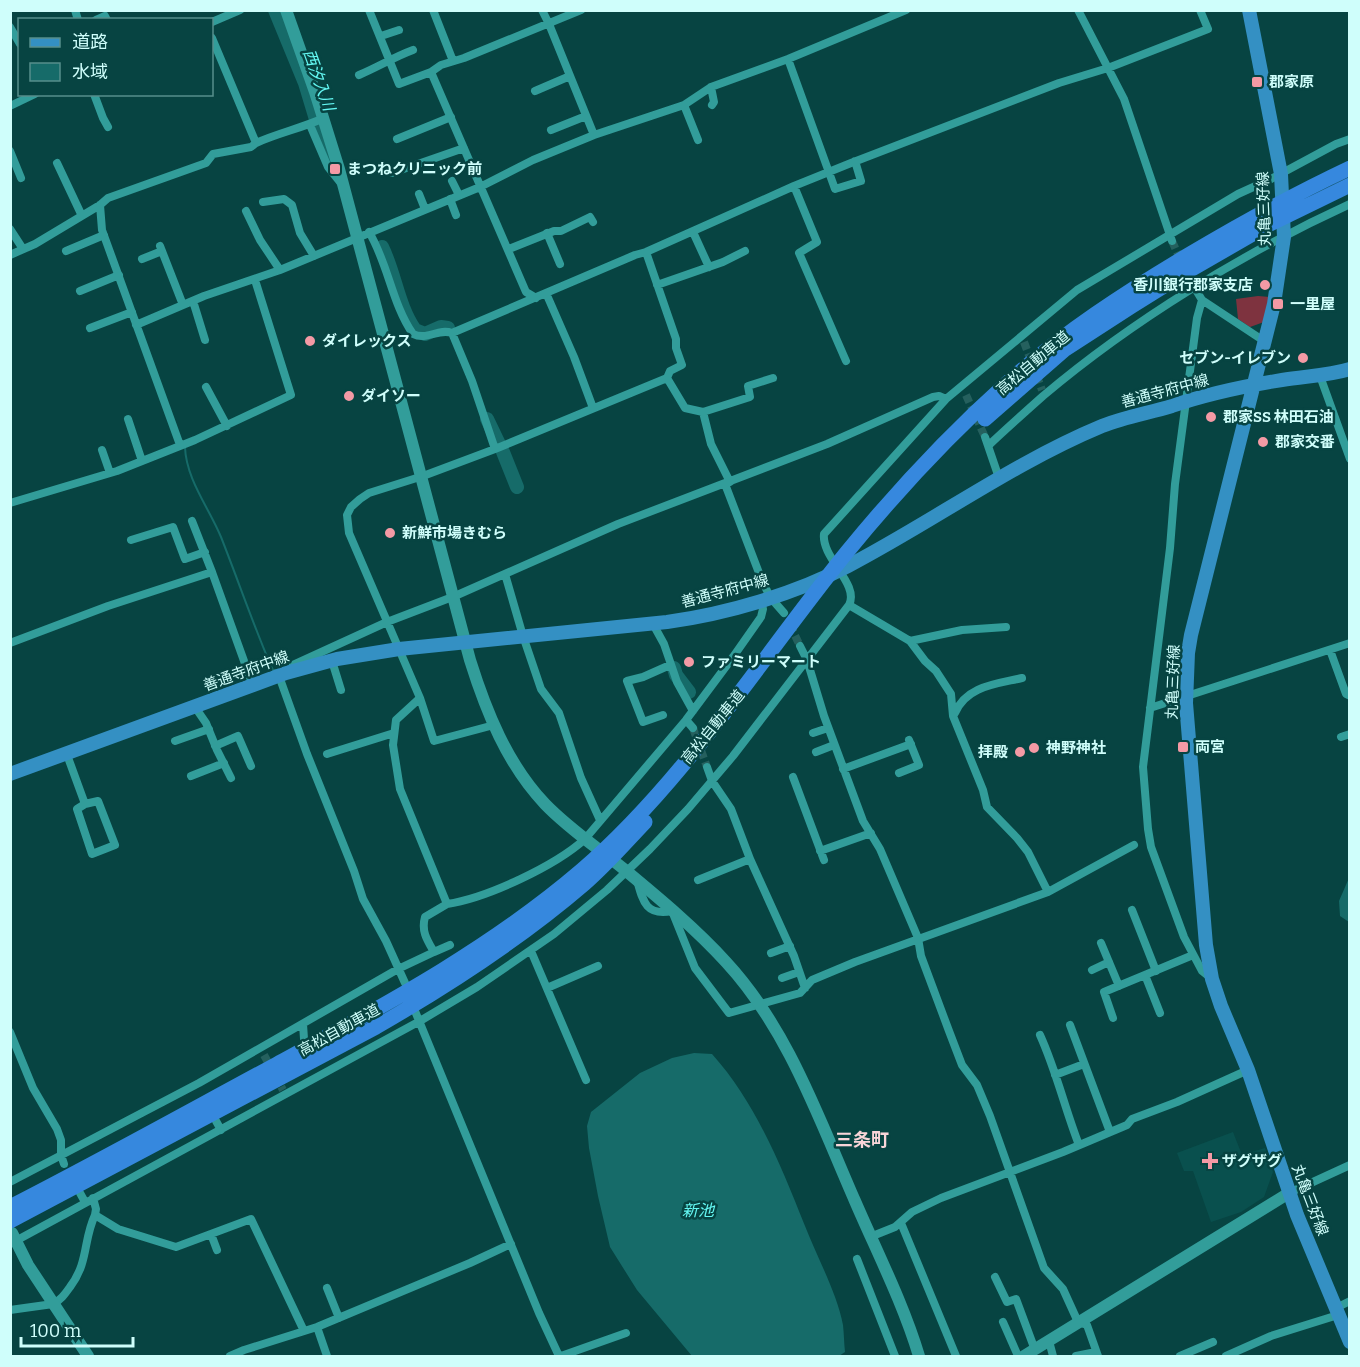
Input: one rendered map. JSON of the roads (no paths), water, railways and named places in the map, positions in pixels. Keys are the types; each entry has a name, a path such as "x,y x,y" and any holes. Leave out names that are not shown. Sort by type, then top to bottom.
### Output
{"highway":[{"name":"高松自動車道","path":"820,593 849,550 922,466 1008,382 1125,292 1270,207 1350,168"},
{"name":"高松自動車道","path":"10,1207 110,1155 426,981 513,924 596,864 710,733 820,593 927,472 1013,393 1064,350 1185,273 1298,209 1350,185"},
{"name":"高松自動車道","path":"12,1235 427,997 484,960 584,884 596,864"}],"main road":[{"name":"丸亀三好線","path":"1249,10 1281,174 1284,237 1274,304 1191,635 1186,695 1206,945 1212,979 1248,1070 1289,1193 1350,1342"},
{"name":"善通寺府中線","path":"10,774 279,676 332,661 399,649 697,618 765,598 839,570 906,534 999,478 1104,425 1187,400 1350,369"}],"street":[{"path":"213,22 240,10"},
{"path":"369,10 399,84 580,10"},
{"path":"542,10 594,135"},
{"path":"136,325 193,300 280,270 480,187 533,160 594,135 684,105 711,87 788,59 906,10"},
{"path":"1078,10 1124,99 1171,238"},
{"path":"369,232 379,248 412,334 424,337 442,331 452,333 855,161 1208,29 1200,10"},
{"path":"284,12 316,122 344,187 467,642 483,699 494,725 511,757 543,802 566,825 626,871 672,911 727,963 759,1004 799,1073 909,1326 915,1355"},
{"path":"431,13 453,61"},
{"path":"381,36 399,30"},
{"path":"213,40 256,142"},
{"path":"359,75 384,65 389,59 413,50"},
{"path":"788,59 835,189 861,181 855,161"},
{"path":"431,72 526,292 536,298"},
{"path":"536,90 570,76"},
{"path":"711,87 714,102 712,105"},
{"path":"10,105 30,96"},
{"path":"95,96 102,118 108,127"},
{"path":"684,105 698,140"},
{"path":"551,130 586,116"},
{"path":"397,139 451,117"},
{"path":"10,255 82,216 108,198 206,163 213,154 251,147 256,142 278,133 316,122"},
{"path":"88,1356 28,1265 12,1235 89,1200 221,1130 284,1093 312,1081 420,1022 531,951 607,890 664,835 712,781 849,605 851,591 825,547 824,534 946,399 1022,339 1077,290 1171,238 1238,194 1350,139"},
{"path":"392,173 464,148"},
{"path":"10,152 21,178"},
{"path":"56,163 82,216"},
{"path":"452,181 456,215"},
{"path":"795,186 817,242 799,253 846,361"},
{"path":"419,194 425,209"},
{"path":"263,202 284,199 292,205 300,233 314,255"},
{"path":"999,478 987,441 1043,392 1118,338 1194,289 1284,237 1350,204"},
{"path":"100,205 104,235 180,445"},
{"path":"246,211 260,240 280,270"},
{"path":"509,249 554,231 561,231 590,217 593,222"},
{"path":"10,229 23,249"},
{"path":"693,232 709,267"},
{"path":"547,234 560,263"},
{"path":"66,251 104,235"},
{"path":"142,259 161,249 183,305"},
{"path":"657,285 709,267 745,251"},
{"path":"494,725 434,741 420,698 349,533 347,515 360,498 369,493 495,449 667,378 670,371 682,364 646,252"},
{"path":"80,291 119,275"},
{"path":"10,503 142,461 227,426 291,395 255,280"},
{"path":"1190,280 1202,300 1264,341"},
{"path":"546,293 593,408"},
{"path":"193,300 206,340"},
{"path":"1202,300 1197,318 1143,767 1151,847 1166,891 1193,955 1202,971 1212,979"},
{"path":"90,328 132,312"},
{"path":"452,333 472,381 495,449"},
{"path":"1320,376 1350,459"},
{"path":"667,378 685,408 703,412 750,398 748,386 773,378"},
{"path":"961,385 966,394"},
{"path":"206,387 227,426"},
{"path":"405,983 386,940 363,899 279,676 286,669 387,622 455,596 618,524 827,444 933,397 939,396 946,399"},
{"path":"434,952 422,927 425,916 447,904 460,902 523,877 573,850 585,839 686,720 761,617 765,598 728,483 711,444 703,412"},
{"path":"128,419 142,461"},
{"path":"102,450 110,473"},
{"path":"192,521 253,686"},
{"path":"131,540 173,527 185,559 205,552"},
{"path":"10,643 108,606 212,572"},
{"path":"505,574 541,689 559,713 580,778 600,819"},
{"path":"765,598 784,613"},
{"path":"849,605 910,641 936,671 951,694 953,716 983,790 987,807 1028,852 1048,892"},
{"path":"653,624 664,644 677,682 693,711"},
{"path":"910,641 962,630 1006,627"},
{"path":"1150,708 1350,644"},
{"path":"800,646 807,660 834,746 863,821 871,833 918,939 921,956 962,1065 977,1085 1044,1268 1063,1290 1078,1322 1087,1325 1097,1354 1076,1356"},
{"path":"1330,650 1347,694 1350,696"},
{"path":"332,661 341,690"},
{"path":"663,715 642,722 627,681 643,677 670,665"},
{"path":"953,716 959,703 968,694 978,689 1022,678"},
{"path":"420,698 396,720 393,746 400,789 447,904"},
{"path":"195,707 209,729 231,778"},
{"path":"686,720 693,728"},
{"path":"813,733 828,728"},
{"path":"175,741 209,729"},
{"path":"327,754 394,733"},
{"path":"215,746 238,736 251,766"},
{"path":"843,769 910,742 918,765 898,773"},
{"path":"816,752 834,746"},
{"path":"66,752 85,804"},
{"path":"191,776 224,763"},
{"path":"707,767 712,781 731,809 750,859 790,946 805,988"},
{"path":"793,777 824,860"},
{"path":"98,801 115,845 92,854 77,808 85,804 98,801"},
{"path":"820,850 871,833"},
{"path":"672,911 694,968 729,1013 800,993 812,980 1048,892 1134,845"},
{"path":"698,880 750,859"},
{"path":"1132,910 1144,932 1156,971"},
{"path":"1101,943 1119,986"},
{"path":"10,1182 200,1086 262,1052 303,1024 398,969 450,945"},
{"path":"771,953 790,946"},
{"path":"531,951 586,1080"},
{"path":"1113,1018 1104,992 1193,955"},
{"path":"1092,970 1109,962"},
{"path":"546,988 598,966"},
{"path":"782,978 800,972"},
{"path":"1145,975 1160,1013"},
{"path":"415,1011 539,1314 560,1356 627,1333"},
{"path":"303,1024 304,1039"},
{"path":"1070,1025 1110,1132"},
{"path":"10,1032 33,1088 57,1129 61,1140 60,1155 64,1164"},
{"path":"1040,1035 1047,1063 1055,1075 1079,1145"},
{"path":"1055,1075 1084,1064"},
{"path":"870,1237 895,1227 912,1212 931,1203 1127,1125 1132,1119 1177,1102 1248,1070"},
{"path":"306,1071 312,1081"},
{"path":"216,1121 221,1130"},
{"path":"995,1277 1007,1302 1016,1299 1029,1353 1289,1193 1350,1164"},
{"path":"10,1310 53,1304 63,1296 81,1270 96,1209 80,1193"},
{"path":"95,1215 118,1229 176,1247 251,1219 304,1331"},
{"path":"901,1223 956,1356"},
{"path":"211,1234 217,1250"},
{"path":"230,1356 317,1327 511,1244"},
{"path":"857,1259 895,1356"},
{"path":"327,1288 339,1318"},
{"path":"1226,1356 1337,1311 1350,1301"},
{"path":"1003,1322 1018,1356"},
{"path":"317,1327 327,1356"},
{"path":"1049,1341 1053,1356"},
{"path":"1180,1356 1193,1354 1213,1342"}],"water":[{"path":"1349,878 1349,922 1340,916 1339,901"},
{"name":"新池","path":"694,1053 712,1054 742,1093 766,1136 836,1300 843,1325 845,1352 839,1356 692,1356 637,1290 610,1247 589,1148 587,1126 591,1112 640,1073 672,1058"}],"waterway":[{"name":"西汐入川","path":"275,10 305,83 327,156"},
{"name":"西汐入川","path":"382,247 404,311 415,330 425,334 441,327 448,328"},
{"name":"西汐入川","path":"487,419 499,444"},
{"path":"185,447 189,470 221,537 271,666 273,670 276,670"},
{"name":"西汐入川","path":"503,452 517,487"},
{"name":"西汐入川","path":"674,668 676,675 689,692"}],"tunnel":[{"path":"1172,241 1182,263"},
{"path":"1024,342 1042,390"},
{"path":"966,395 985,437"},
{"path":"790,625 800,646"},
{"path":"693,728 707,767"},
{"path":"264,1055 283,1090"}],"place":[{"name":"郡家原","path":"1257,82"},
{"name":"まつねクリニック前","path":"335,169"},
{"name":"香川銀行郡家支店","path":"1265,285"},
{"name":"一里屋","path":"1278,304"},
{"name":"ダイレックス","path":"310,341"},
{"name":"セブン-イレブン","path":"1303,358"},
{"name":"ダイソー","path":"349,396"},
{"name":"郡家SS 林田石油","path":"1211,417"},
{"name":"郡家交番","path":"1263,442"},
{"name":"新鮮市場きむら","path":"390,533"},
{"name":"ファミリーマート","path":"689,662"},
{"name":"両宮","path":"1183,747"},
{"name":"神野神社","path":"1034,748"},
{"name":"拝殿","path":"1020,752"},
{"name":"ザグザグ","path":"1210,1161"}],"district":[{"name":"三条町","path":"862,1140"}]}
